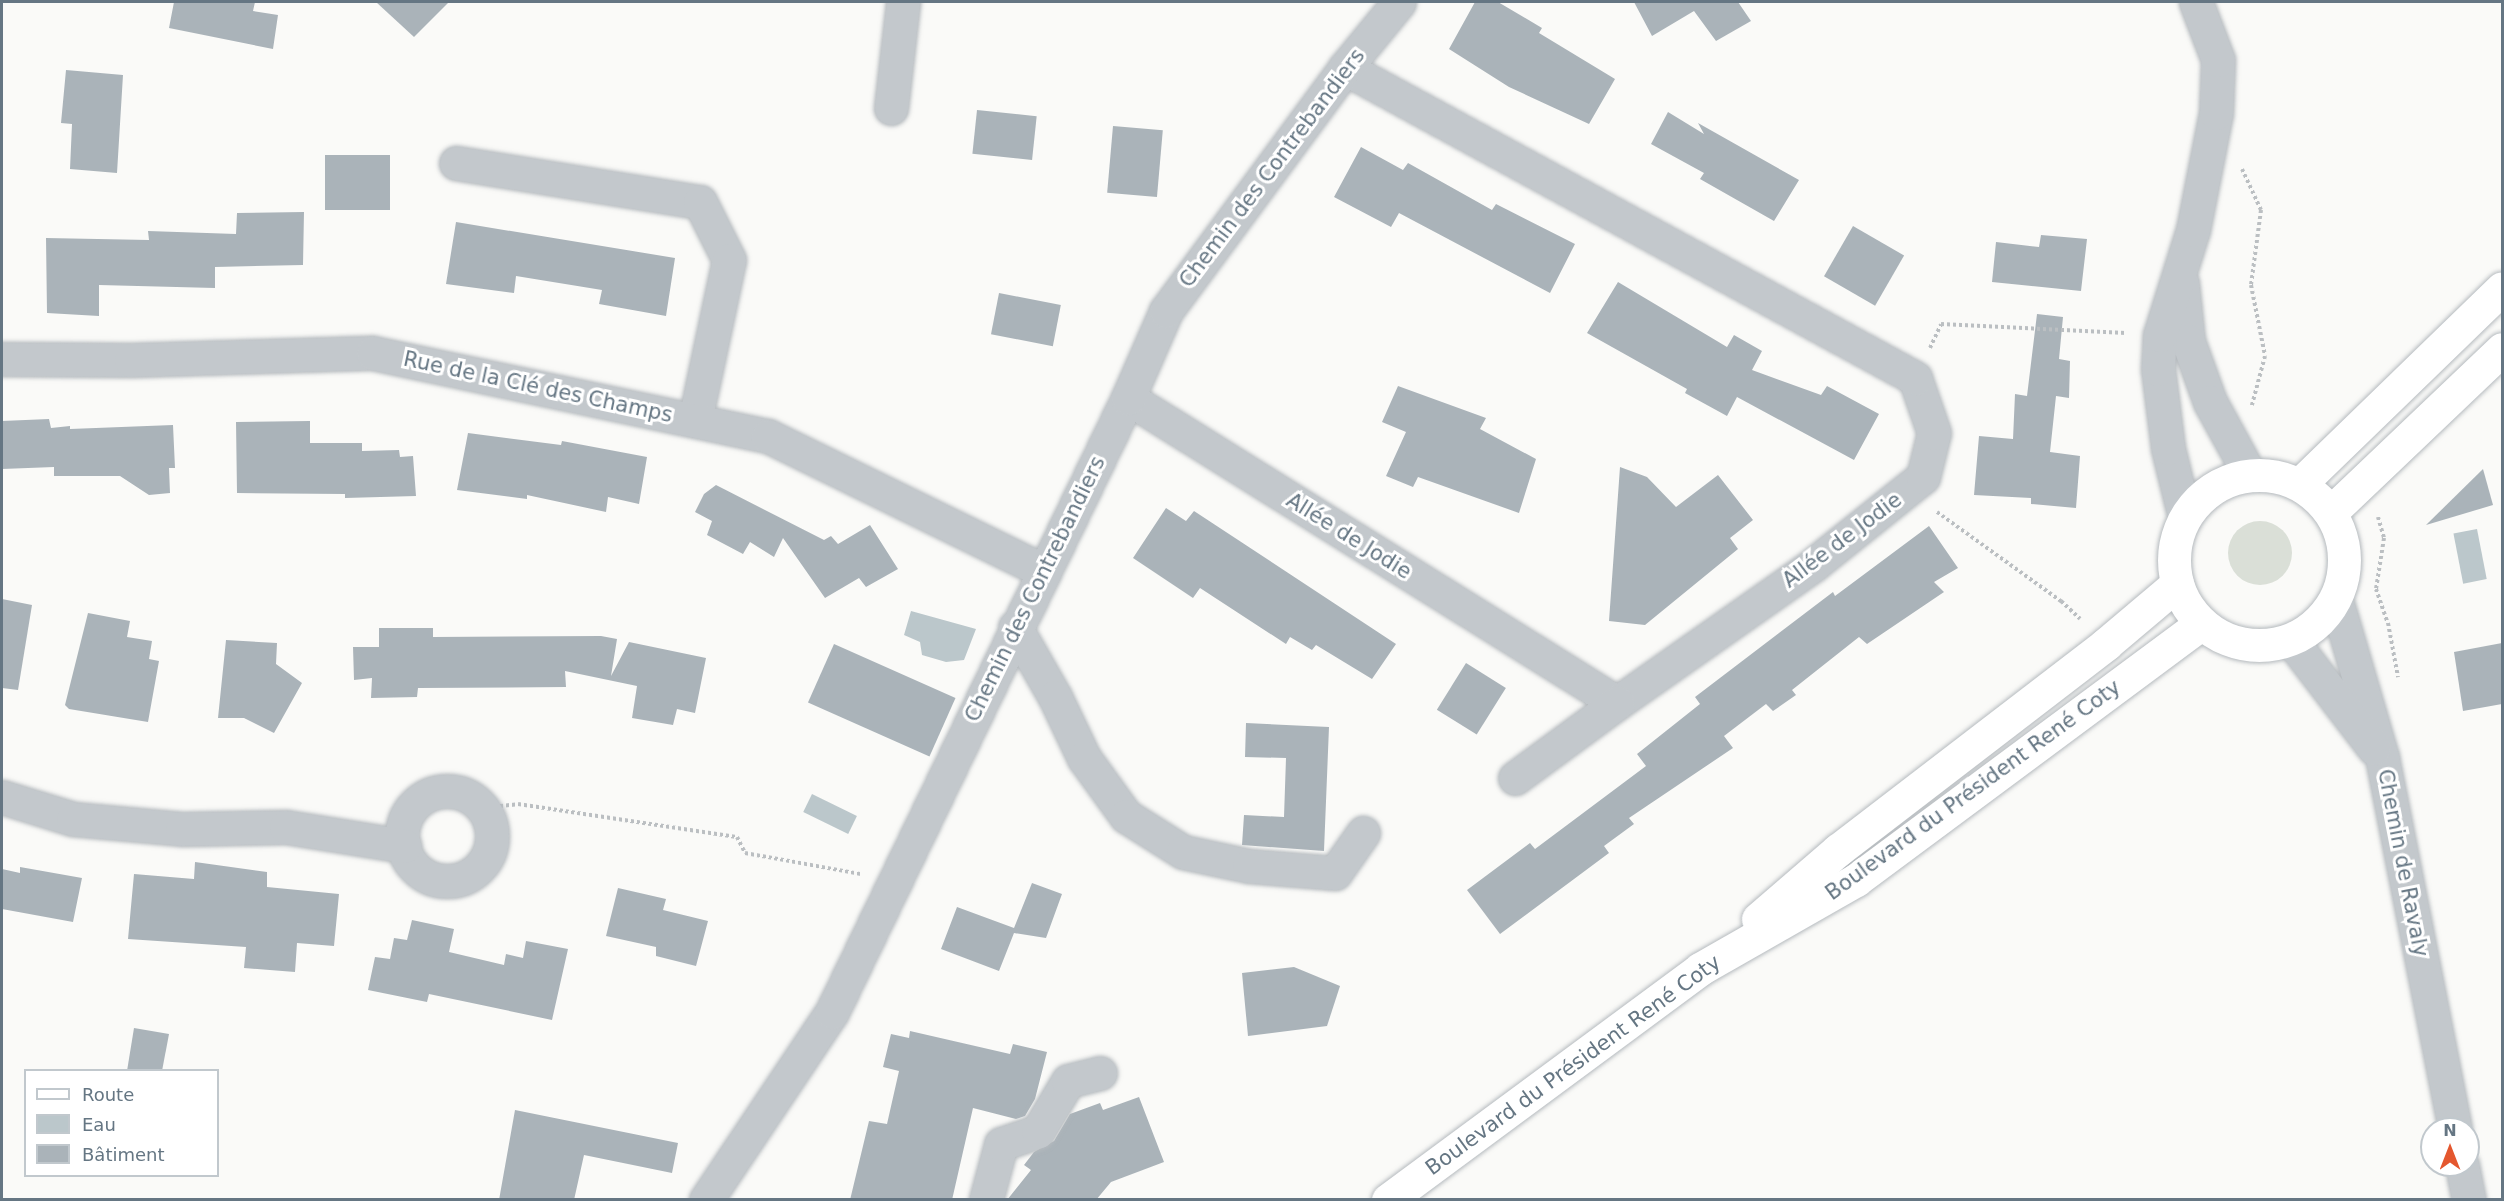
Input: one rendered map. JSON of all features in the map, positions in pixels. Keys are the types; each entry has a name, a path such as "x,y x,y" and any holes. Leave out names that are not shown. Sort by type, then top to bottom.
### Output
{"main road":[{"path":"2300,484 2502,288"},
{"path":"2331,512 2368,480 2502,350"},
{"path":"2250,475 2267,475 2300,484 2331,512 2344,546 2343,582 2336,600 2309,630 2291,640 2272,645 2235,642 2202,624 2177,584 2174,550 2185,518 2212,489 2250,475"},
{"path":"1700,969 1838,850 2106,644 2177,584"},
{"name":"Boulevard du Président René Coty","path":"1388,1200 1700,969 1856,880 2202,624"}],"street":[{"path":"891,108 903,2"},
{"name":"Chemin des Contrebandiers","path":"706,1200 832,1012 1042,570 1128,398 1166,311 1345,68 1398,2"},
{"path":"2185,518 2168,447 2158,369 2160,335 2181,275 2216,113 2218,60 2196,2"},
{"path":"1345,68 1915,378"},
{"path":"456,163 700,202 729,260 695,420"},
{"path":"2181,275 2188,341 2210,402 2250,475"},
{"name":"Rue de la Clé des Champs","path":"2,359 131,360 373,353 768,436 1042,570"},
{"name":"Allée de Jodie","path":"1128,398 1617,703 1813,565 1923,477 1934,433 1915,378"},
{"name":"Chemin de Ravaly","path":"2336,600 2382,757 2453,1117"},
{"path":"1015,627 1055,697 1084,758 1126,816 1183,852 1250,866 1335,873 1363,833"},
{"path":"2291,640 2382,757"},
{"path":"1515,778 1617,703"},
{"path":"454,792 482,808 490,824 490,850 467,877 452,881 429,878 412,866 404,846 401,828 406,816 427,795 454,792"},
{"path":"2,797 73,819 182,829 286,827 404,846"},
{"path":"986,1200 1001,1144 1038,1131 1068,1081 1100,1073"},
{"path":"2464,1177 2469,1200"}],"path":[{"path":"2241,167 2261,210 2251,285 2265,356 2250,412"},
{"path":"1915,378 1941,324 2133,333"},
{"path":"2368,480 2384,537 2376,589 2394,650"},
{"path":"1906,492 2061,601 2082,621"},
{"path":"482,808 518,804 737,837 746,853 894,881"}],"shaded area":[{"path":"2254,521 2266,521 2283,530 2290,541 2292,553 2290,565 2283,576 2266,585 2254,585 2242,580 2233,571 2228,559 2228,547 2233,535 2242,526"}],"water":[{"path":"2477,529 2487,579 2463,584 2453,534"},
{"path":"911,611 976,629 964,660 946,662 922,655 920,642 904,635"},
{"path":"812,794 857,816 848,834 803,812"}],"building":[{"path":"174,2 255,2 253,11 278,15 273,49 169,28"},
{"path":"376,2 449,2 414,37"},
{"path":"1475,2 1498,2 1542,28 1539,33 1615,79 1589,124 1509,87 1449,49"},
{"path":"1634,2 1738,2 1751,21 1716,41 1694,11 1652,36"},
{"path":"66,70 123,75 117,173 70,169 72,124 61,123"},
{"path":"977,110 1037,116 1032,160 972,154"},
{"path":"1668,112 1704,134 1698,123 1799,180 1774,221 1700,179 1704,173 1651,144"},
{"path":"1113,126 1163,130 1157,197 1107,193"},
{"path":"1361,147 1403,170 1408,163 1492,210 1496,204 1575,244 1550,293 1399,213 1391,227 1334,197"},
{"path":"325,155 390,155 390,210 325,210"},
{"path":"304,212 303,265 215,267 215,288 99,285 99,316 47,313 46,238 149,240 148,231 236,234 237,213"},
{"path":"456,222 675,258 666,316 599,304 602,290 516,276 514,293 446,284"},
{"path":"1853,226 1904,255 1875,306 1824,276"},
{"path":"2041,235 2087,239 2081,291 1992,282 1996,242 2039,247"},
{"path":"1618,282 1727,347 1734,335 1762,351 1752,370 1821,395 1827,386 1879,414 1854,460 1737,397 1727,416 1685,393 1687,389 1587,333"},
{"path":"999,293 1061,305 1053,346 991,334"},
{"path":"2037,314 2063,317 2059,359 2070,361 2069,398 2056,396 2050,452 2080,456 2076,508 2031,504 2031,498 1974,495 1979,436 2013,439 2015,394 2027,396"},
{"path":"1398,386 1486,418 1480,429 1536,459 1519,513 1418,477 1413,487 1386,476 1406,432 1382,422"},
{"path":"49,419 51,428 70,426 70,429 173,425 175,468 169,468 170,493 149,495 120,476 54,476 54,467 2,469 2,421"},
{"path":"310,421 310,443 362,443 362,451 399,450 400,457 413,456 416,496 345,498 345,494 237,493 236,422"},
{"path":"468,433 561,445 562,441 647,457 639,504 608,497 606,512 527,495 527,499 457,490"},
{"path":"1620,467 1647,477 1676,507 1718,475 1753,520 1730,538 1738,549 1645,625 1609,621"},
{"path":"2483,469 2493,505 2426,525"},
{"path":"716,485 824,540 831,536 838,544 870,525 898,569 866,587 859,578 825,598 783,538 774,557 750,542 743,554 707,535 712,521 695,512 704,494"},
{"path":"1166,508 1186,521 1194,511 1396,644 1372,679 1316,645 1312,650 1290,637 1286,644 1200,588 1193,598 1133,558"},
{"path":"1929,526 1958,568 1934,582 1944,592 1867,644 1859,637 1792,690 1796,695 1773,711 1766,704 1724,736 1733,748 1629,818 1634,824 1604,846 1609,853 1500,934 1467,890 1530,843 1535,849 1646,766 1637,754 1700,704 1695,697 1833,592 1835,596"},
{"path":"2,599 32,605 18,690 2,688"},
{"path":"88,613 130,621 127,637 152,641 149,659 159,661 148,722 69,709 65,705"},
{"path":"379,628 433,628 433,637 601,636 617,639 611,676 629,642 706,658 695,713 677,709 673,725 632,718 637,686 565,671 566,687 418,688 417,697 371,698 372,678 354,680 353,647 379,647"},
{"path":"226,640 277,643 276,664 302,683 274,733 244,718 218,718"},
{"path":"2502,643 2502,704 2463,711 2454,652"},
{"path":"834,644 956,698 929,757 808,702"},
{"path":"1466,663 1506,688 1477,735 1437,710"},
{"path":"1246,723 1329,727 1324,851 1242,845 1244,815 1284,817 1286,758 1245,757"},
{"path":"195,862 267,872 267,887 339,894 334,946 297,943 295,972 244,968 246,947 128,939 134,874 194,879"},
{"path":"20,867 82,878 73,922 2,909 2,869 20,873"},
{"path":"1032,883 1062,894 1046,938 1014,933 999,971 941,949 957,907 1014,928"},
{"path":"618,888 666,899 663,910 708,921 696,966 656,956 656,947 606,936"},
{"path":"412,920 454,929 449,952 504,965 506,954 523,958 526,941 568,949 552,1020 429,994 427,1002 368,990 375,957 390,959 394,938 407,940"},
{"path":"1294,967 1340,986 1327,1026 1248,1036 1242,973"},
{"path":"134,1028 169,1034 162,1069 127,1069"},
{"path":"910,1031 1010,1054 1013,1044 1047,1052 1035,1099 1025,1116 1016,1119 973,1108 952,1200 850,1200 869,1121 887,1124 899,1071 883,1067 891,1034 909,1038"},
{"path":"1139,1097 1164,1162 1111,1182 1096,1200 1007,1200 1031,1170 1024,1165 1034,1152 1054,1141 1070,1114 1100,1103 1103,1110"},
{"path":"515,1110 678,1143 672,1173 584,1155 574,1200 499,1200"}]}
